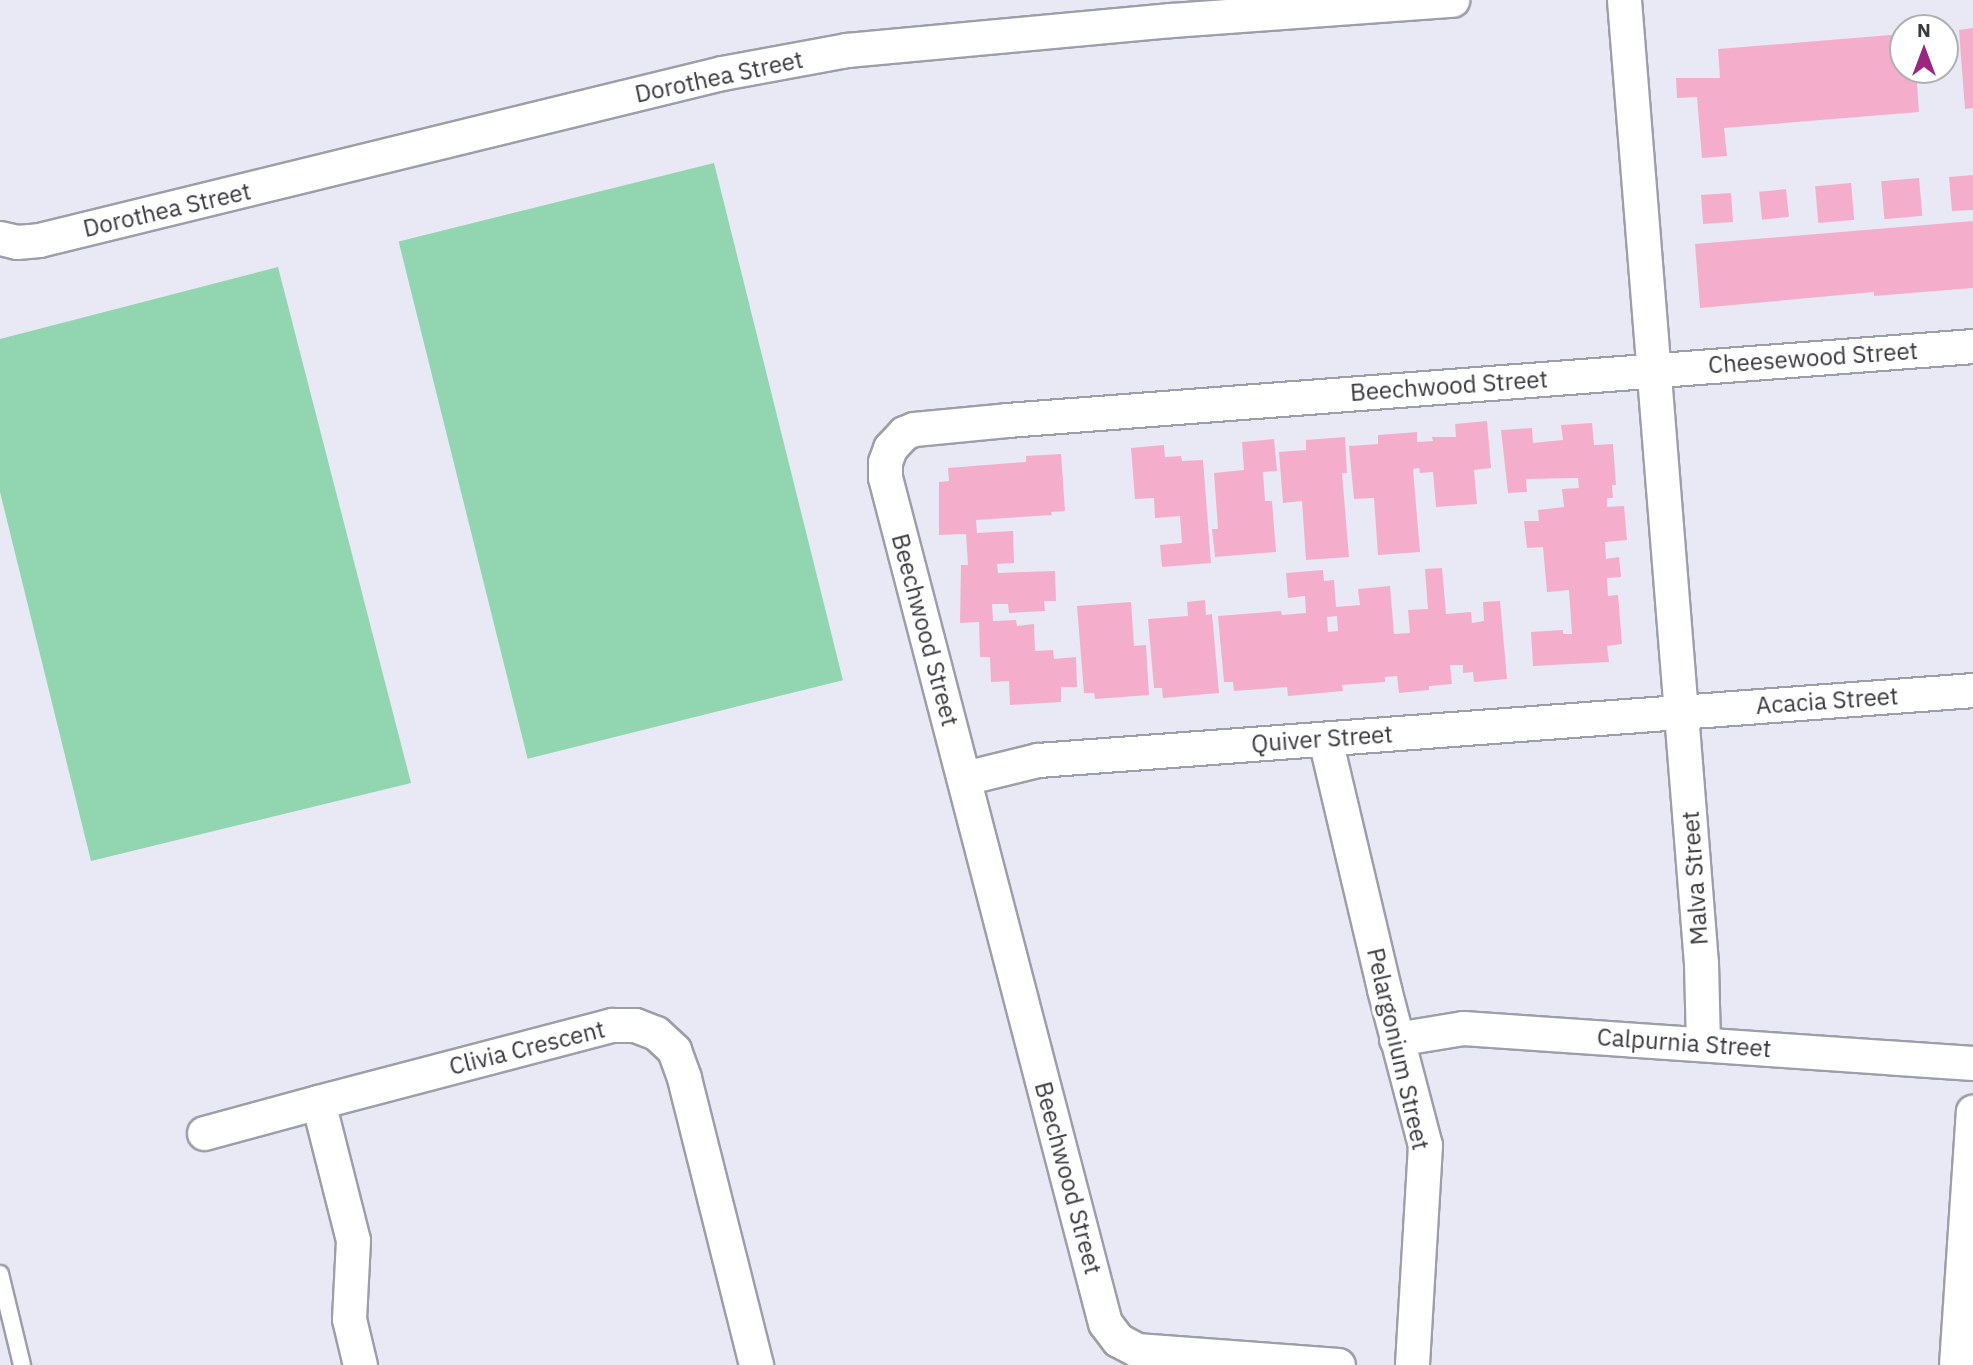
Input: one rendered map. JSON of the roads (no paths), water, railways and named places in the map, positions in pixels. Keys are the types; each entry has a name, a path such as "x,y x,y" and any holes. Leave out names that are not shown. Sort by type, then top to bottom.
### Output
{"street":[{"name":"Dorothea Street","path":"0,238 17,242 39,240 722,74 847,50 1171,20 1452,0"},
{"name":"Malva Street","path":"1624,0 1701,963 1703,1044"},
{"name":"Cheesewood Street","path":"1654,371 1973,346"},
{"name":"Beechwood Street","path":"1338,1365 1137,1350 1127,1346 1110,1332 1105,1323 885,477 885,462 890,448 904,433 914,429 1654,371"},
{"name":"Acacia Street","path":"1682,712 1973,690"},
{"name":"Quiver Street","path":"964,778 1038,760 1682,712"},
{"name":"Pelargonium Street","path":"1325,739 1396,1039 1425,1145 1412,1365"},
{"name":"Clivia Crescent","path":"204,1133 612,1025 635,1025 656,1033 674,1050 684,1078 756,1365"},
{"name":"Calpurnia Street","path":"1396,1039 1464,1028 1973,1063"},
{"path":"318,1102 353,1240 349,1319 360,1365"},
{"path":"1956,1365 1973,1112"}],"lane":[{"path":"0,1274 22,1365"}]}
